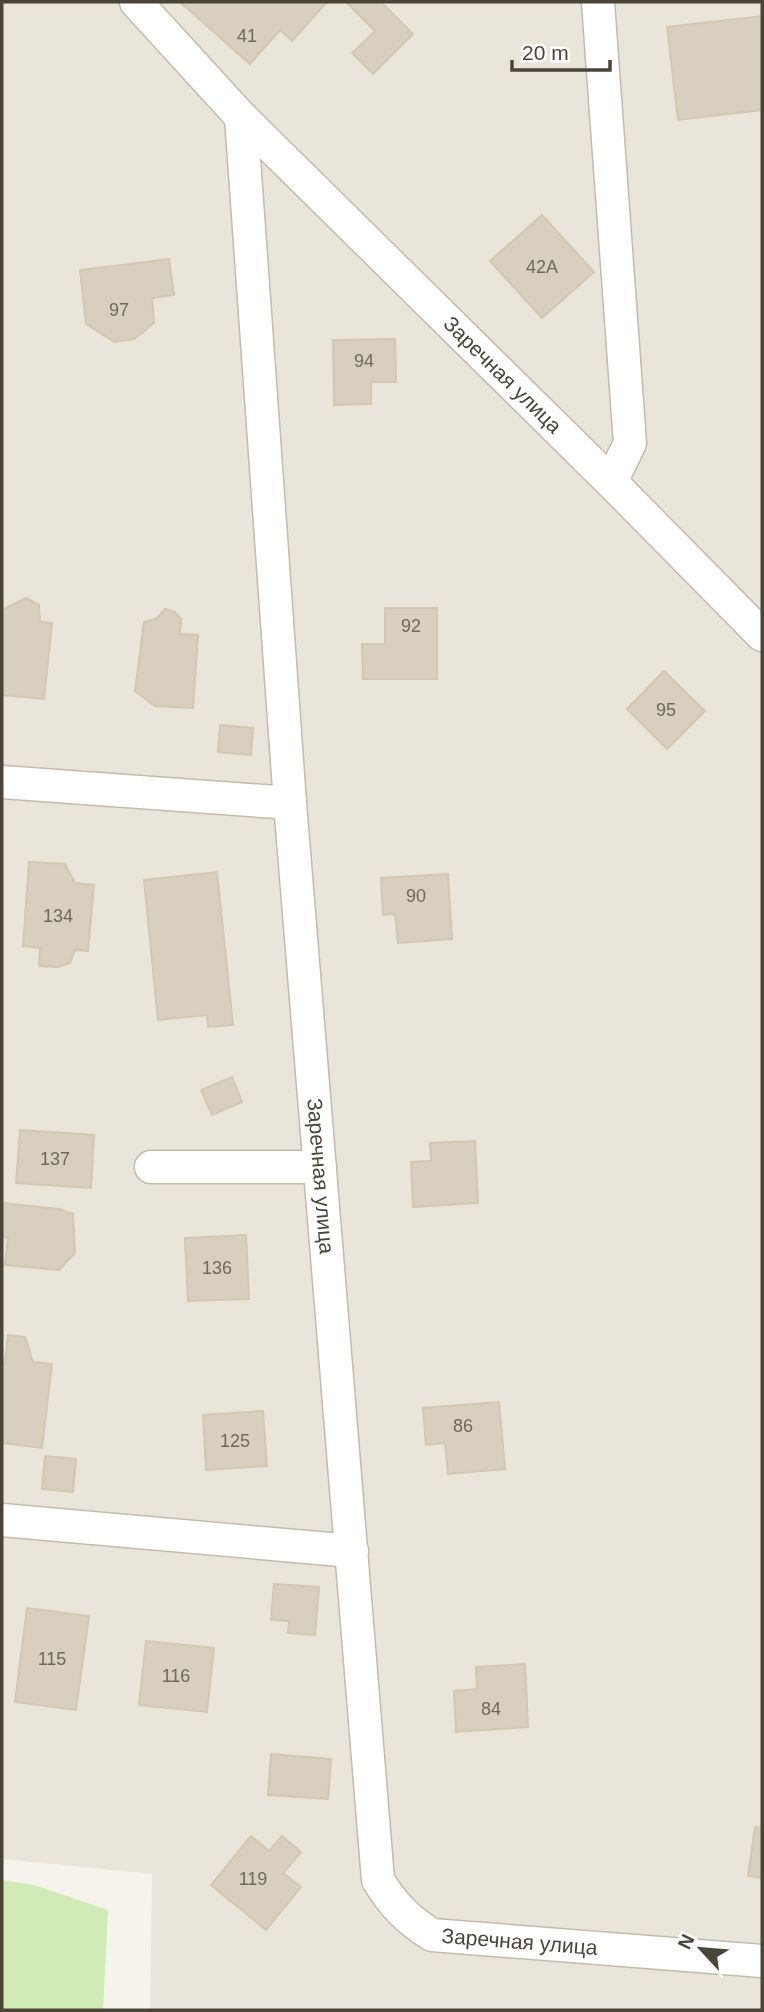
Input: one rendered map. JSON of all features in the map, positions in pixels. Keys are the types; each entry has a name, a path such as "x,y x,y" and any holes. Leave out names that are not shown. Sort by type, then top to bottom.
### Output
{"street":[{"name":"Заречная улица","path":"136,2 241,117 762,635"},
{"path":"598,2 630,443 611,482"},
{"name":"Заречная улица","path":"241,117 290,803 378,1880 403,1915 432,1935 762,1961"},
{"path":"2,782 290,803"},
{"path":"151,1167 320,1167"},
{"path":"2,1520 352,1551"}],"shaded area":[{"path":"2,2 762,2 762,2010 150,2010 152,1874 2,1859"}],"green space":[{"path":"2,1880 34,1885 108,1910 103,2010 2,2010"}],"building":[{"path":"180,2 327,2 292,41 280,30 250,64"},
{"path":"346,2 381,2 413,34 373,74 352,53 375,31"},
{"path":"762,16 762,110 678,120 667,27"},
{"path":"542,215 594,272 542,318 490,261"},
{"path":"169,259 174,295 152,298 154,323 134,339 114,342 86,324 80,270"},
{"path":"395,339 396,382 371,382 371,404 334,405 333,340"},
{"path":"26,598 39,605 40,622 52,623 44,699 3,695 2,610"},
{"path":"385,608 437,608 437,679 363,679 362,644 385,644"},
{"path":"165,609 175,612 181,619 180,634 198,635 193,708 155,706 135,691 144,622 156,619"},
{"path":"664,671 705,711 667,749 627,709"},
{"path":"220,725 253,728 251,755 218,752"},
{"path":"29,862 65,864 75,883 94,885 88,951 75,950 70,963 58,967 39,966 40,948 23,946"},
{"path":"217,872 233,1025 208,1027 207,1015 158,1020 144,880"},
{"path":"448,874 452,939 398,943 395,914 383,915 381,878"},
{"path":"232,1077 242,1102 212,1115 201,1090"},
{"path":"20,1130 94,1135 91,1188 16,1183"},
{"path":"475,1141 478,1203 413,1207 411,1162 431,1161 430,1143"},
{"path":"2,1203 59,1209 73,1214 75,1253 59,1270 5,1265 8,1238 2,1237"},
{"path":"246,1235 249,1299 188,1301 185,1238"},
{"path":"8,1335 25,1337 33,1362 52,1364 42,1448 2,1443 2,1363 5,1363"},
{"path":"499,1402 505,1469 448,1474 445,1443 426,1445 423,1408"},
{"path":"263,1411 267,1466 206,1470 203,1415"},
{"path":"45,1456 76,1459 73,1492 42,1489"},
{"path":"274,1584 319,1587 315,1635 288,1633 289,1621 271,1620"},
{"path":"27,1608 89,1616 76,1710 15,1702"},
{"path":"146,1641 214,1648 207,1712 139,1705"},
{"path":"525,1664 528,1727 456,1732 454,1691 477,1689 476,1667"},
{"path":"271,1754 331,1759 328,1799 268,1795"},
{"path":"755,1827 762,1828 762,1878 748,1876"},
{"path":"251,1836 269,1851 282,1836 301,1852 283,1873 301,1887 266,1930 211,1885"}]}
